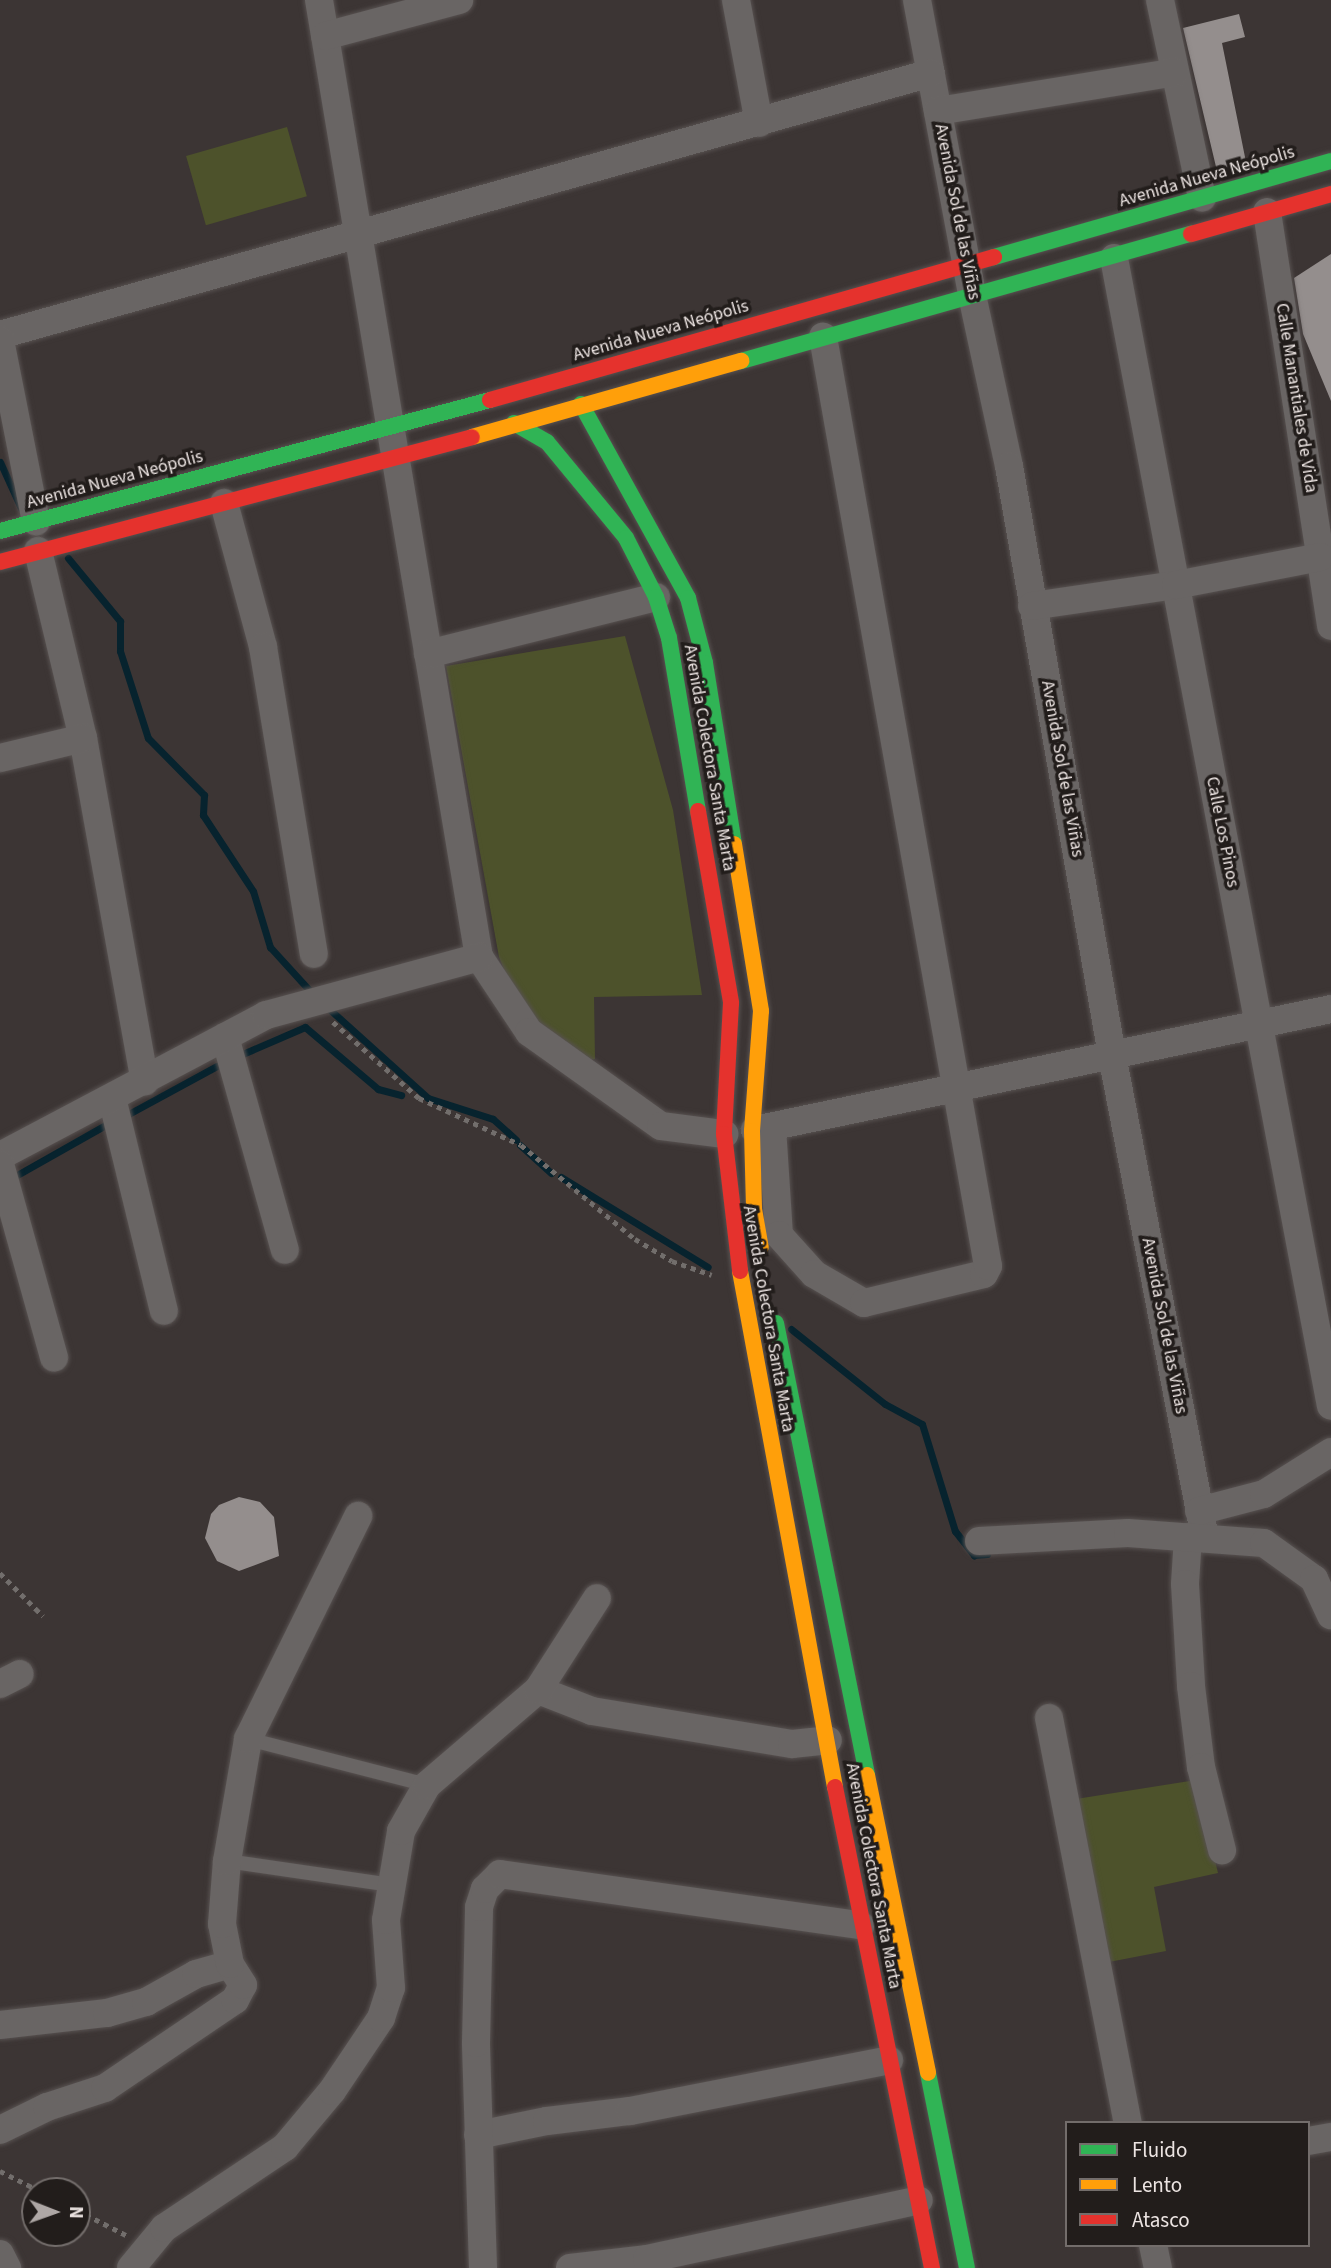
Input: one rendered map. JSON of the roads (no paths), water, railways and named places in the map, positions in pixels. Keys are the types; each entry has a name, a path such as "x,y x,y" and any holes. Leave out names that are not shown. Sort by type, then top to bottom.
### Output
{"street":[{"path":"319,0 478,957 529,1032 661,1126 749,1131 1331,1009"},
{"path":"326,36 459,0"},
{"path":"736,0 759,122"},
{"name":"Avenida Sol de las Viñas","path":"917,0 966,265 1009,466 1112,1055 1199,1511 1196,1538 1185,1584 1191,1685 1200,1767 1222,1850"},
{"path":"1160,0 1202,198"},
{"path":"938,111 1175,72"},
{"path":"36,521 0,337 931,73"},
{"name":"Avenida Nueva Neópolis","path":"0,531 390,428 1331,161"},
{"path":"0,562 395,458 972,295 1114,258 1331,194"},
{"name":"Calle Manantiales de Vida","path":"1267,212 1331,626"},
{"name":"Calle Los Pinos","path":"1114,258 1331,1406"},
{"path":"749,1131 779,1235 814,1274 864,1303 980,1279 988,1266 953,1088 823,337"},
{"name":"Avenida Colectora Santa Marta","path":"581,404 688,598 705,663 761,1011 749,1131 725,1186 860,1925 932,2268"},
{"name":"Avenida Colectora Santa Marta","path":"514,423 547,442 626,538 656,597 669,638 726,962 749,1131 754,1209 764,1262"},
{"path":"224,503 263,647 314,954"},
{"path":"38,551 83,738 145,1081"},
{"path":"1032,606 1176,585 1320,557"},
{"path":"428,654 656,597"},
{"path":"0,758 83,738"},
{"path":"0,1156 266,1015 478,957"},
{"path":"225,1037 285,1250"},
{"path":"112,1098 164,1311"},
{"path":"0,1164 54,1358"},
{"name":"Avenida Colectora Santa Marta","path":"772,1301 967,2268"},
{"path":"1199,1511 1264,1494 1331,1452"},
{"path":"0,2130 47,2106 105,2088 235,2000 243,1985 230,1964 222,1924 227,1861 248,1739 358,1516"},
{"path":"979,1541 1128,1532 1264,1543 1314,1579 1331,1615"},
{"path":"139,2257 164,2228 285,2147 332,2091 381,2018 391,1988 386,1920 401,1831 427,1786 538,1690 597,1598"},
{"path":"538,1690 592,1711 792,1744 828,1740"},
{"path":"1049,1718 1128,2121"},
{"path":"483,2268 478,2135 479,1907 485,1889 500,1874 860,1925"},
{"path":"0,2025 107,2013 146,2002 197,1974 230,1964"},
{"path":"478,2135 547,2121 630,2111 889,2060"},
{"path":"1310,2141 1331,2137"},
{"path":"570,2268 646,2259 919,2200"},
{"path":"1153,2247 1158,2268"},
{"path":"0,2254 6,2268"}],"lane":[{"path":"248,1739 427,1786"},
{"path":"227,1861 391,1885"}],"waterway":[{"path":"0,462 21,508"},
{"path":"68,558 120,621 120,651 148,738 204,795 203,815 253,891 270,947 311,992"},
{"path":"327,1007 428,1098 493,1119 516,1140"},
{"path":"238,1056 305,1027 378,1089 401,1095"},
{"path":"123,1117 217,1066"},
{"path":"10,1179 109,1123"},
{"path":"520,1145 551,1173"},
{"path":"561,1177 708,1267"},
{"path":"791,1329 885,1404 922,1424 955,1531 974,1555 987,1554"}]}
